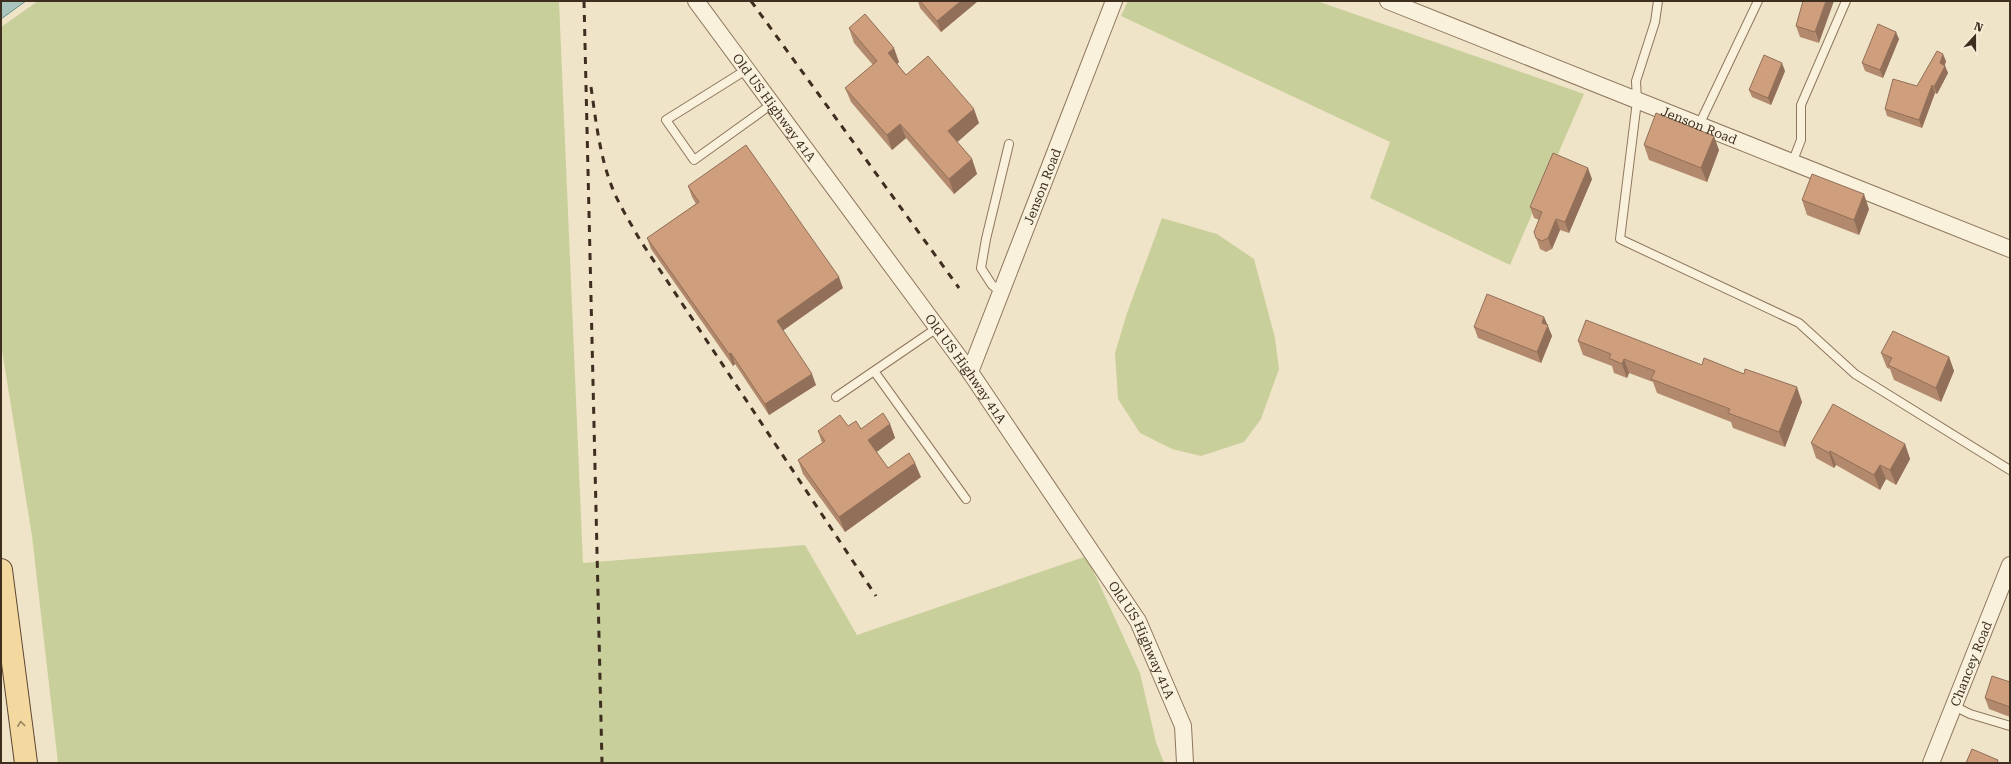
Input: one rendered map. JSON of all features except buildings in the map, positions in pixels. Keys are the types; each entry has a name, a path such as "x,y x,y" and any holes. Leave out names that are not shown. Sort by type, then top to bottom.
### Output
{"main road":[{"path":"1,570 26,763"}],"street":[{"name":"Old US Highway 41A","path":"696,1 970,372 1138,621 1183,726 1185,763"},
{"name":"Jenson Road","path":"970,372 1114,1"},
{"name":"Jenson Road","path":"1388,1 2010,250"},
{"name":"Chancey Road","path":"1931,763 2010,565"}],"lane":[{"path":"1658,1 1655,22 1636,81 1637,101 1620,239 1800,324 1855,374 2010,470"},
{"path":"1699,125 1758,1"},
{"path":"1792,163 1801,140 1801,105 1846,1"},
{"path":"746,70 666,120 694,160 772,104"},
{"path":"1001,292 992,285 981,268 986,239 1009,144"},
{"path":"836,397 937,328"},
{"path":"874,370 966,499"},
{"path":"1954,706 1970,714 2010,726"}],"green space":[{"path":"38,1 559,1 583,563 805,545 857,635 1084,557 1092,568 1140,673 1156,742 1164,763 58,763 32,536 1,344 1,27"},
{"path":"1128,1 1317,1 1584,94 1510,265 1370,198 1390,142 1121,16"},
{"path":"1162,218 1217,234 1254,259 1275,338 1279,369 1261,419 1244,442 1201,456 1172,449 1140,433 1118,399 1115,353 1127,313"}],"water":[{"path":"1,1 26,1 1,19"}],"railway":[{"path":"584,1 602,763"},
{"path":"751,1 959,288"},
{"path":"591,87 599,140 605,167 614,192 626,216 640,240 876,596"}]}
